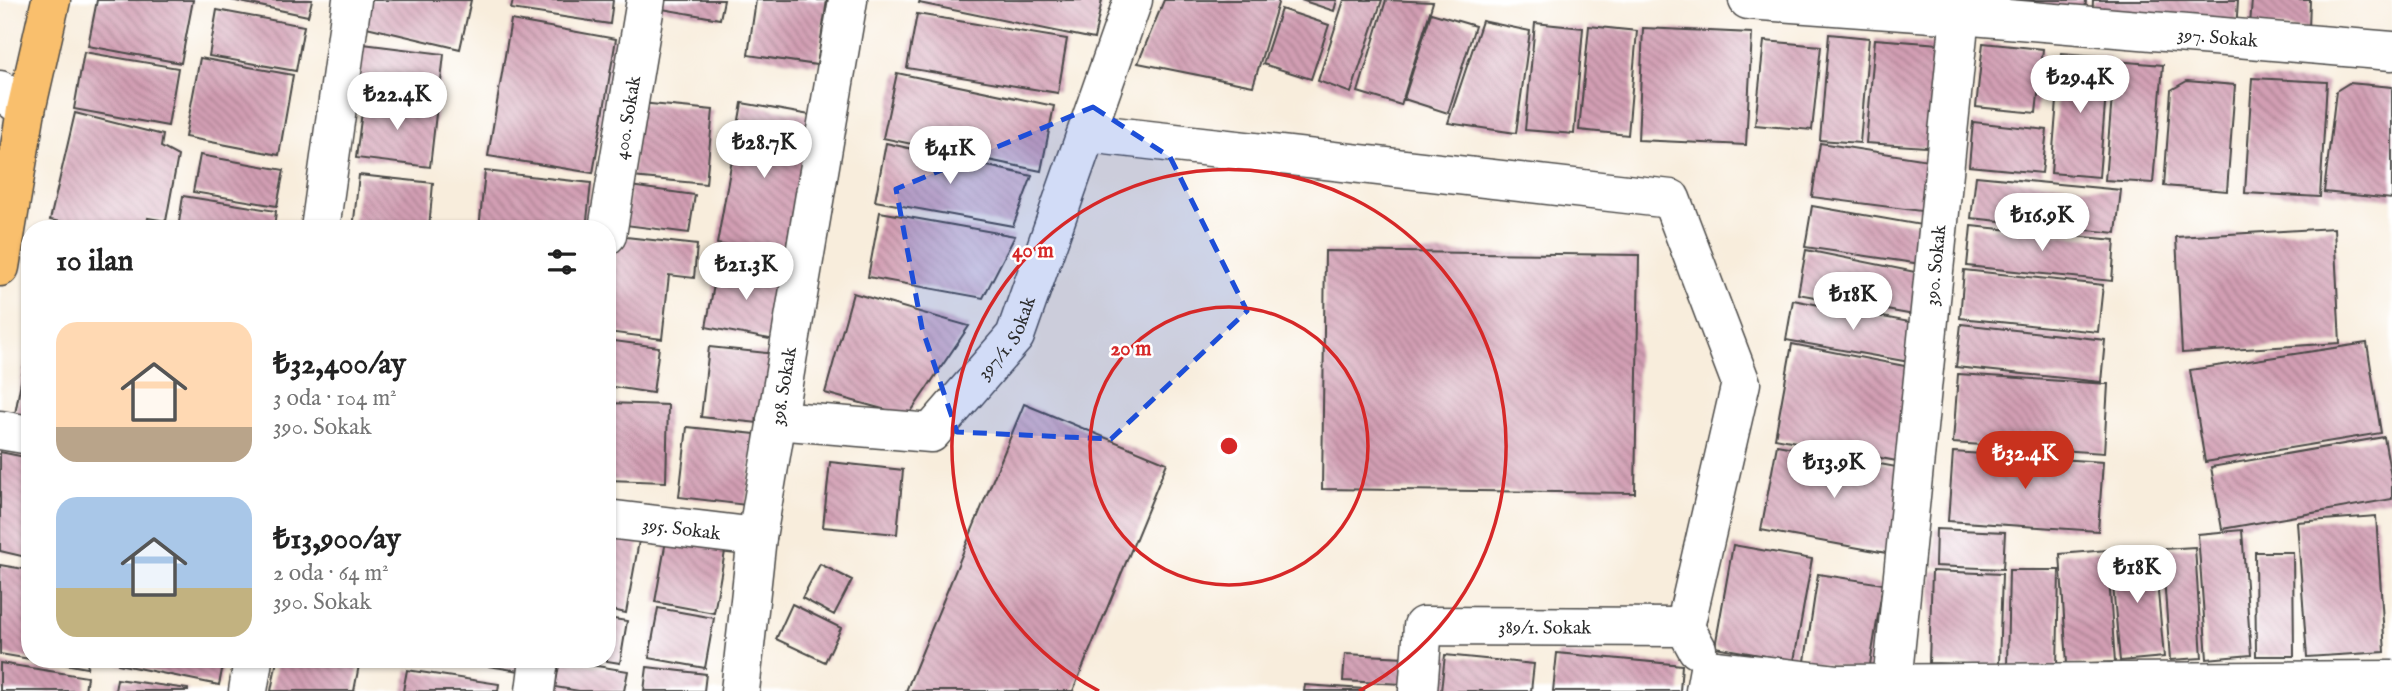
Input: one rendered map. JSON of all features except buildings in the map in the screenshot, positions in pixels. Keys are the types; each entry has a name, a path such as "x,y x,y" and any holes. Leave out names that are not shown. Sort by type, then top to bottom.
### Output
{"main road":[{"path":"0,267 13,100 51,0"}],"street":[{"path":"321,220 352,0"},
{"name":"400. Sokak","path":"609,220 646,0"},
{"name":"398. Sokak","path":"740,691 757,537 848,0"},
{"name":"397/1. Sokak","path":"776,420 931,433 1015,336 1133,0"},
{"name":"397. Sokak","path":"1748,0 2392,51"},
{"name":"390. Sokak","path":"1892,683 1959,15"},
{"path":"1087,133 1671,199 1741,383 1685,627 1707,680 1838,688 1892,683 2392,680"},
{"path":"0,430 21,434"},
{"name":"395. Sokak","path":"616,520 757,537"},
{"name":"389/1. Sokak","path":"1418,691 1423,626 1685,627"},
{"path":"248,691 252,668"},
{"path":"535,691 538,668"}],"highlighted area":[{"path":"1093,107 1170,157 1247,311 1111,439 957,432 922,328 896,189"}]}
